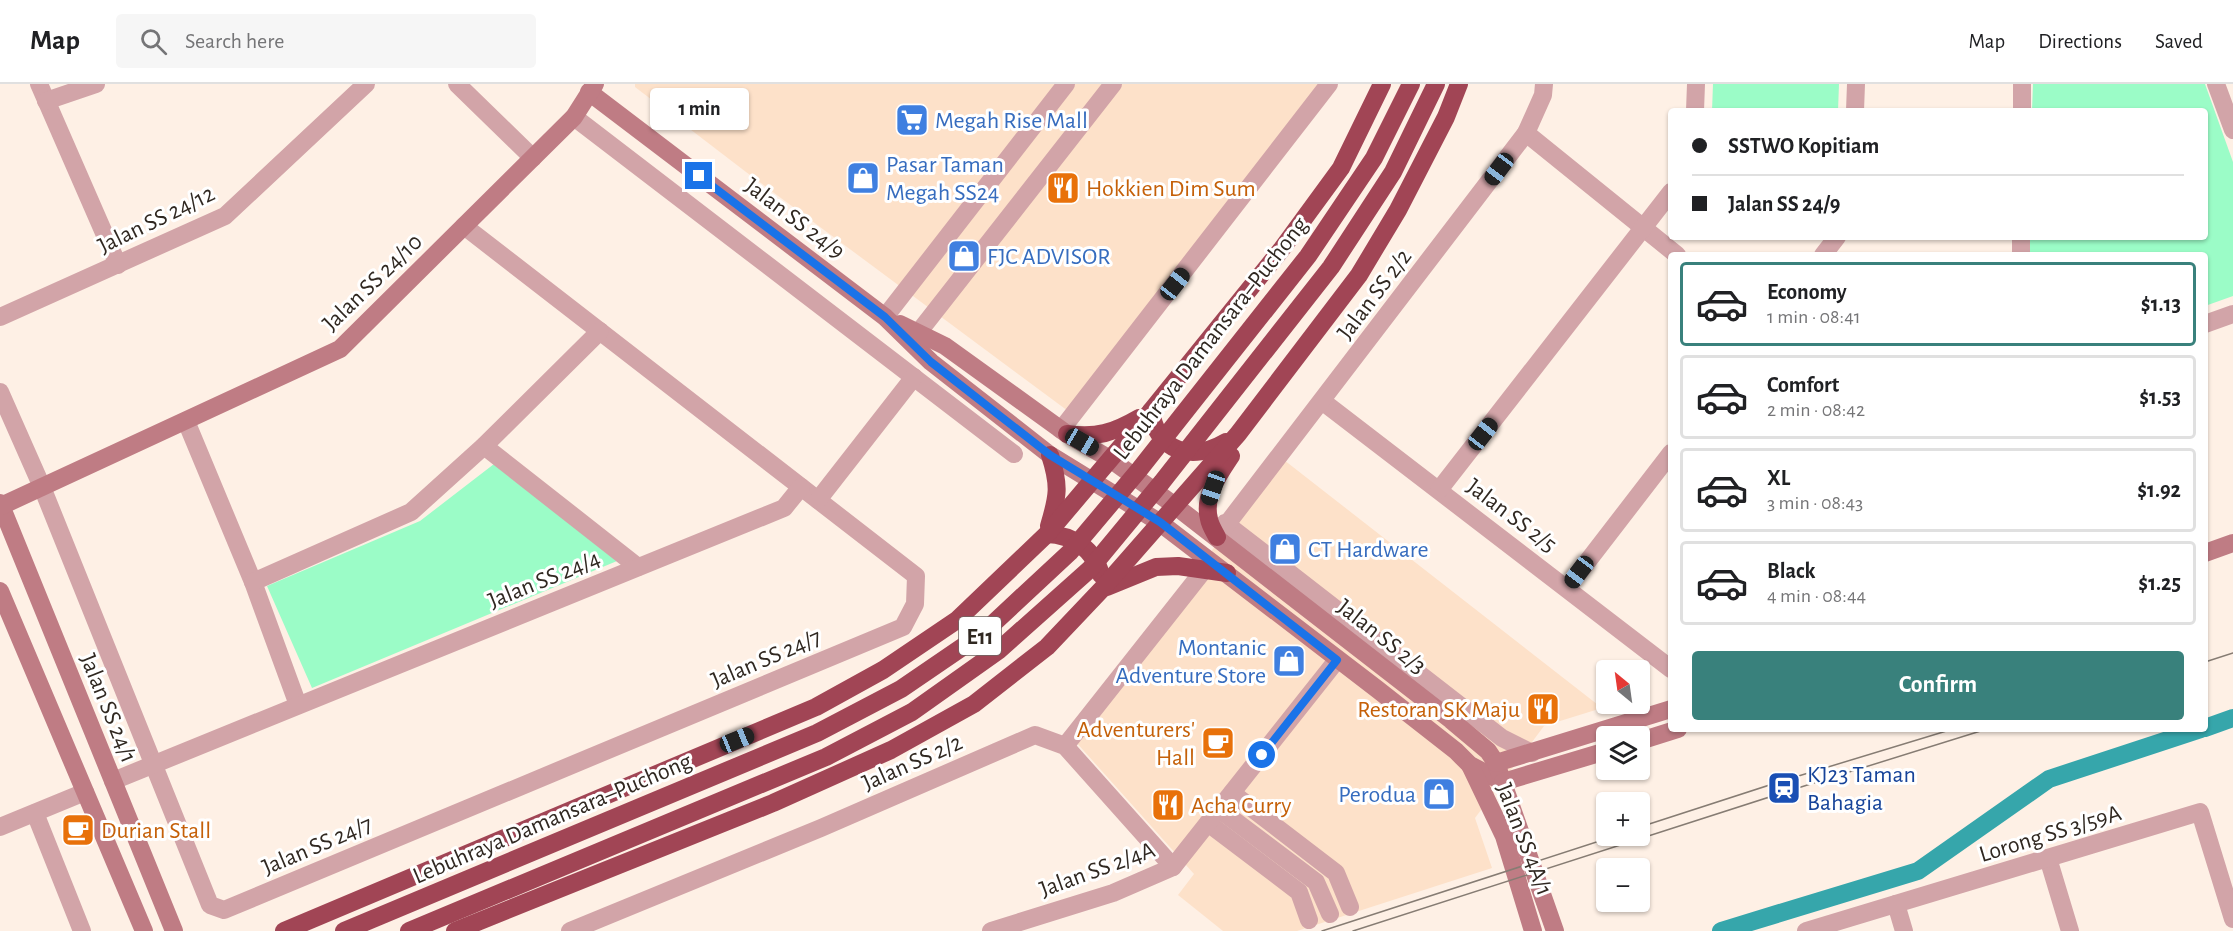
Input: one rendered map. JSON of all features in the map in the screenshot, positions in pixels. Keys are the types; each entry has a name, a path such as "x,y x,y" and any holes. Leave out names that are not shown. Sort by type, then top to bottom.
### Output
{"highway":[{"path":"284,931 816,707 883,670 957,620 1047,534 1151,411 1281,250 1341,168 1382,84"},
{"name":"Lebuhraya Damansara–Puchong","path":"344,931 817,733 901,689 983,633 1070,552 1139,470 1308,256 1374,158 1411,84"},
{"name":"Lebuhraya Damansara–Puchong","path":"409,931 826,758 912,712 998,651 1090,569 1162,482 1331,267 1393,172 1436,84"},
{"path":"454,931 762,807 891,750 974,704 1047,647 1102,589 1238,434 1359,275 1398,210 1446,117 1459,84"},
{"path":"1064,432 1089,437 1104,434 1122,428 1151,411"},
{"path":"1151,411 1152,420 1161,436 1175,448 1184,451 1212,450 1238,434"},
{"path":"1221,530 1209,518 1208,500 1217,476 1233,453 1238,434"},
{"path":"1047,534 1057,498 1057,477 1050,455"},
{"path":"1047,534 1066,537 1083,546 1095,561 1102,589"},
{"path":"1102,589 1156,567 1178,566 1227,573"}],"main road":[{"name":"Jalan SS 24/10","path":"1,505 340,349 574,117 592,88"},
{"name":"Jalan SS 24/9","path":"592,88 885,317 931,362 1050,455 1160,522"},
{"name":"Jalan SS 24/9","path":"885,317 945,346 1064,432 1110,459 1174,505"},
{"name":"Jalan SS 24/1","path":"1,505 172,930"},
{"name":"Jalan SS 2/3","path":"1174,505 1221,530 1451,720 1488,751 1497,774"},
{"name":"Jalan SS 2/3","path":"1160,522 1456,751 1470,765"},
{"path":"2208,552 2233,543"},
{"path":"0,591 144,931"},
{"path":"1497,774 1532,753 1668,711"},
{"path":"1650,738 1668,732"},
{"path":"1470,765 1497,774 1596,753"},
{"name":"Jalan SS 4A/1","path":"1470,765 1508,849 1533,931"},
{"path":"1494,814 1497,774"},
{"name":"Jalan SS 4A/1","path":"1497,774 1555,931"}],"street":[{"path":"96,84 43,92 118,265"},
{"name":"Jalan SS 24/12","path":"0,317 225,216 366,84"},
{"path":"457,84 533,158"},
{"path":"885,317 1066,84"},
{"path":"918,333 1113,84"},
{"path":"1064,432 1329,84"},
{"name":"Jalan SS 2/2","path":"1221,530 1526,133 1544,95 1544,84"},
{"path":"1695,108 1696,84"},
{"path":"1855,108 1856,84"},
{"path":"2022,84 2022,108"},
{"path":"2216,84 2233,130"},
{"path":"574,117 1014,454"},
{"path":"1526,133 1673,252"},
{"path":"1439,490 1668,196"},
{"name":"Jalan SS 24/7","path":"153,764 210,905 224,910 903,627 915,604 916,576 464,226"},
{"path":"1825,252 1835,240"},
{"path":"2208,323 2233,314"},
{"path":"252,582 411,512 484,446 600,331"},
{"path":"818,500 914,377"},
{"name":"Jalan SS 24/1","path":"0,392 42,487 153,764"},
{"name":"Jalan SS 2/5","path":"1322,401 1668,667"},
{"path":"186,421 252,582 298,705"},
{"path":"484,446 638,567"},
{"path":"1567,588 1668,460"},
{"name":"Jalan SS 24/4","path":"113,781 784,507 801,487"},
{"path":"1221,530 1502,738 1532,753"},
{"path":"1173,867 1065,746 1204,570"},
{"name":"Jalan SS 2/4A","path":"990,931 1113,893 1173,867 1337,660"},
{"name":"Jalan SS 2/2","path":"570,931 821,828 1035,735 1065,746"},
{"path":"0,827 85,792"},
{"path":"1232,793 1336,873 1350,907"},
{"path":"1219,809 1316,882 1329,914"},
{"name":"Lorong SS 3/59A","path":"1806,931 2200,812 2233,919"},
{"path":"35,813 82,931"},
{"path":"1208,823 1299,892 1309,920"},
{"path":"2048,858 2070,931"},
{"path":"1896,904 1904,931"}],"shaded area":[{"path":"635,84 1319,84 1068,411 746,172 635,87"},
{"path":"1284,460 1596,703 1596,710 1544,726 1475,818 1492,868 1297,931 1223,931 1178,895 1194,874 1067,732"}],"green space":[{"path":"1713,84 1839,84 1838,108 1712,108"},
{"path":"2033,84 2205,84 2233,162 2233,296 2208,305 2208,252 2029,252 2029,240 2208,240 2208,108 2032,108"},
{"path":"494,464 617,561 312,688 267,586 420,521"}],"waterway":[{"path":"2208,727 2233,718"},
{"path":"1721,931 1918,871 2049,779 2192,732"}],"tram line":[{"path":"2208,661 2233,653"},
{"path":"1650,824 1943,732"},
{"path":"1353,931 1977,732"},
{"path":"1322,931 1596,842"}],"place":[{"name":"Megah Rise Mall","path":"912,120"},
{"name":"Pasar Taman Megah SS24","path":"863,178"},
{"name":"Hokkien Dim Sum","path":"1063,188"},
{"name":"FJC ADVISOR","path":"964,256"},
{"name":"CT Hardware","path":"1285,549"},
{"name":"Montanic Adventure Store","path":"1289,661"},
{"name":"Restoran SK Maju","path":"1543,709"},
{"name":"Adventurers' Hall","path":"1218,743"},
{"name":"KJ23 Taman Bahagia","path":"1784,788"},
{"name":"Perodua","path":"1439,794"},
{"name":"Acha Curry","path":"1168,805"},
{"name":"Durian Stall","path":"78,830"}],"route":[{"path":"699,176 885,317 931,362 1050,455 1160,522 1337,660 1262,755"}]}
